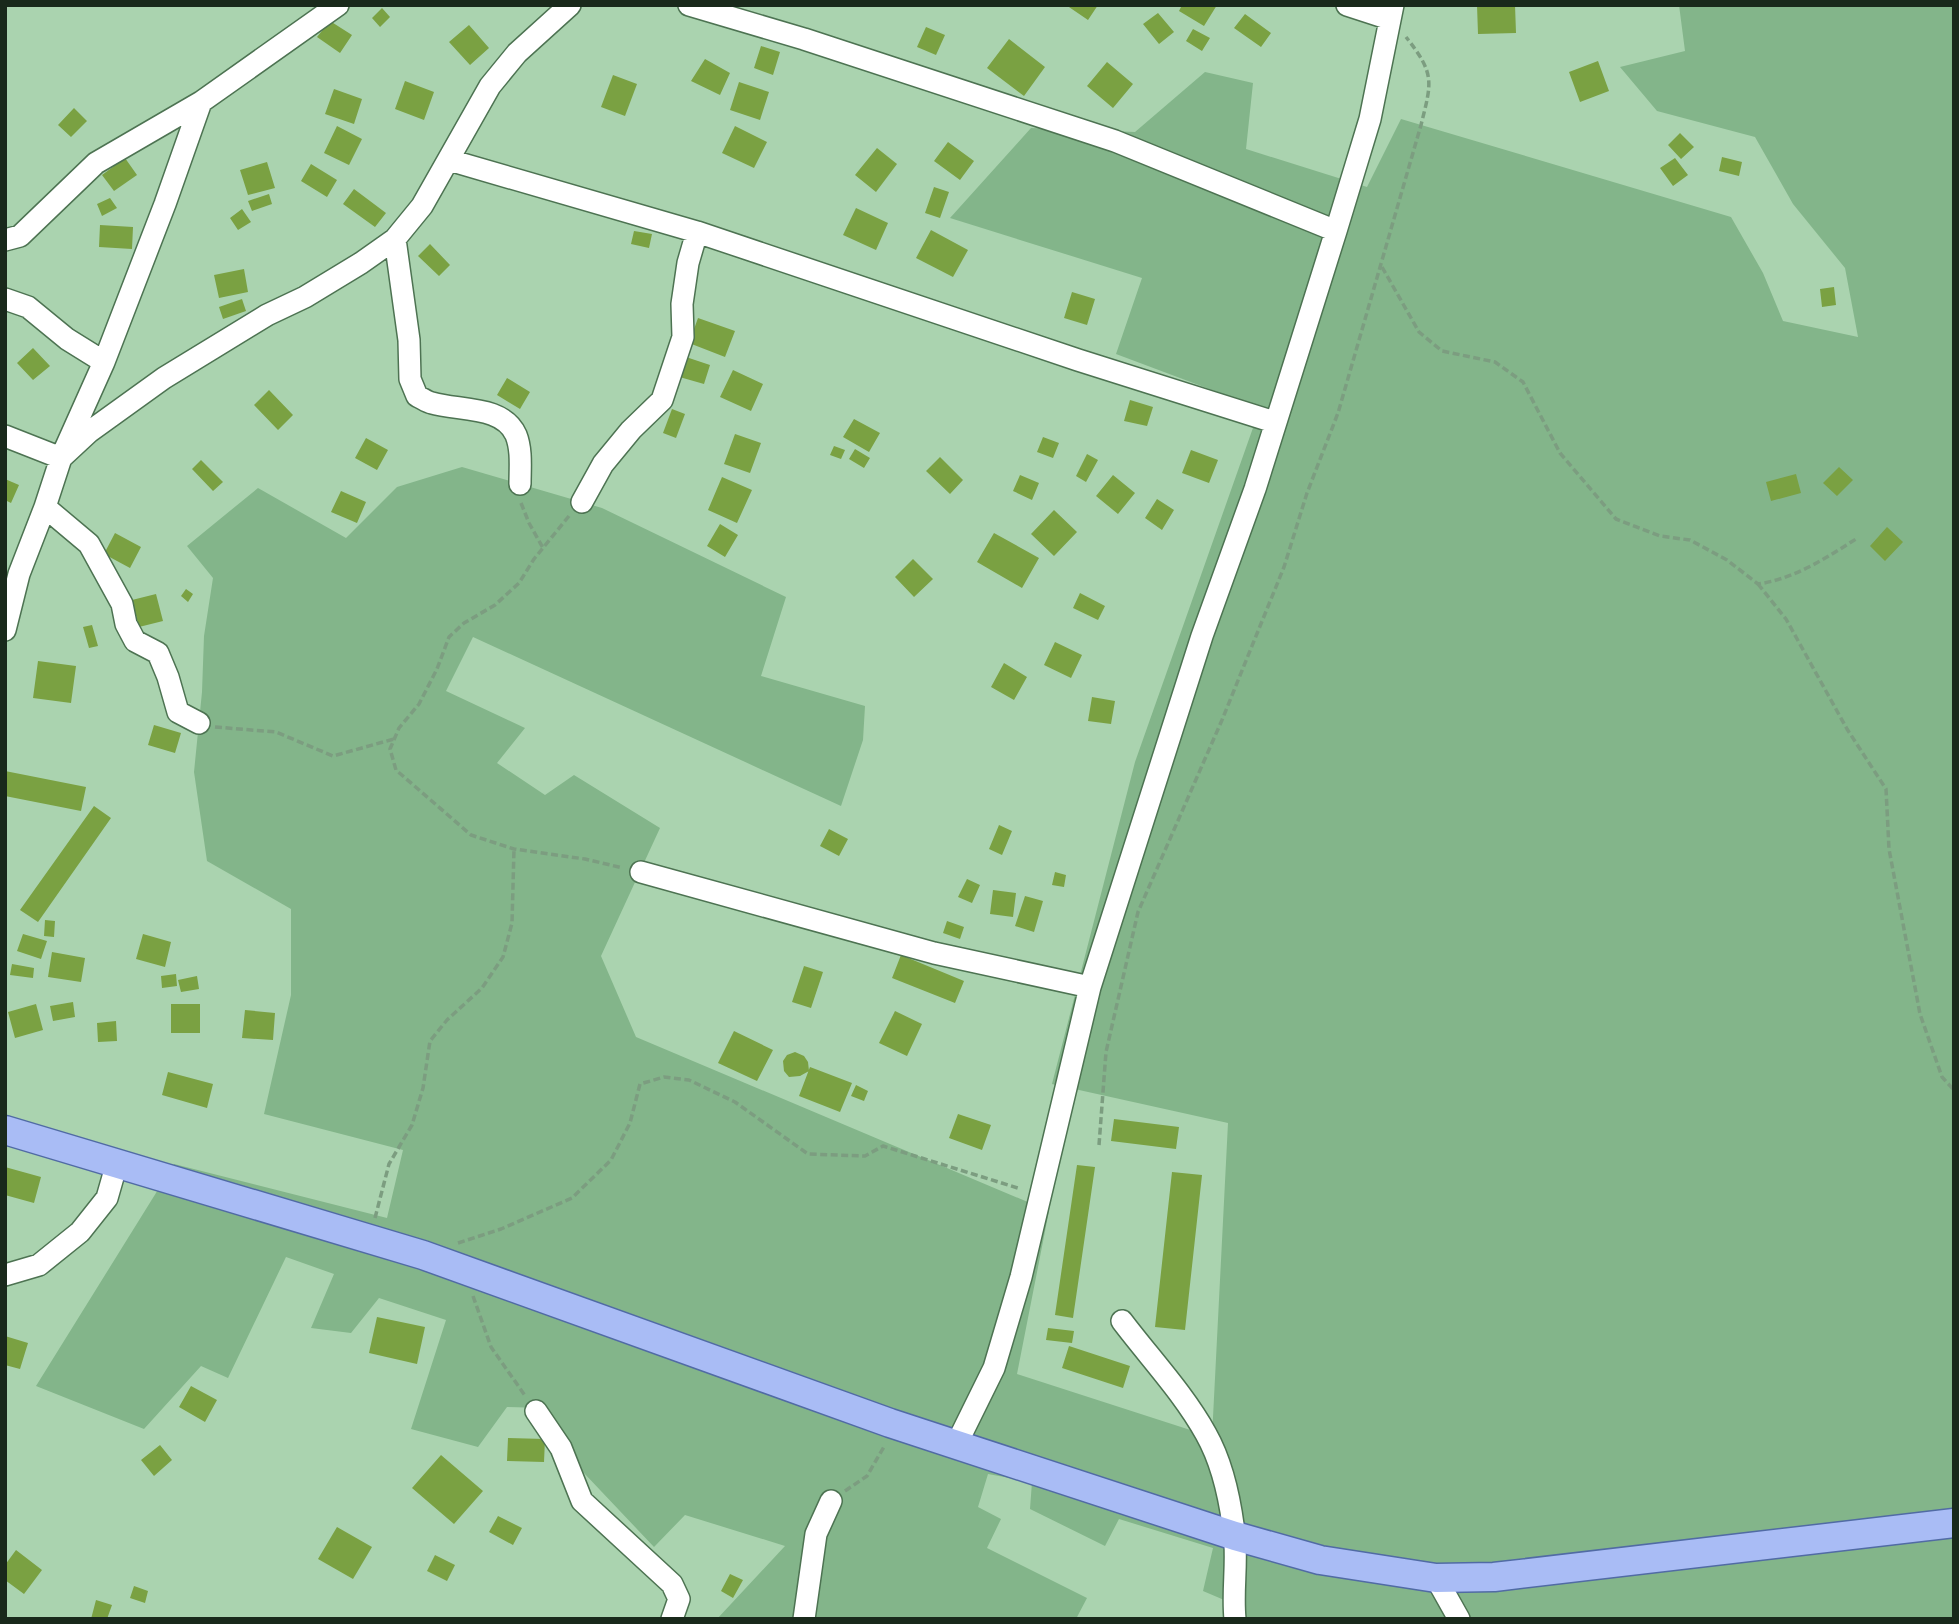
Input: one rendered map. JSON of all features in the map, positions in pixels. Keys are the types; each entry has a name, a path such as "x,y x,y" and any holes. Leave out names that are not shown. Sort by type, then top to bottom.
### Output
{"main road":[{"path":"5,1130 423,1255 890,1423 1235,1536 1320,1560 1436,1578 1494,1577 1954,1523"}],"street":[{"path":"5,240 20,236 96,163 201,102 338,5"},
{"path":"61,457 89,432 164,378 267,315 305,297 395,239 422,205 449,160 472,113 490,86 517,53 570,5"},
{"path":"689,5 804,39 1115,142 1336,231"},
{"path":"957,1443 994,1368 1021,1277 1090,987 1202,636 1255,489 1370,120 1392,12 1347,5"},
{"path":"5,630 19,574 46,507 61,457 104,362 166,204 201,102"},
{"path":"449,160 697,232 1078,360 1274,422"},
{"path":"582,502 603,464 631,430 662,400 683,337 682,304 688,263 697,232"},
{"path":"395,239 409,340 410,379 417,396 431,403 481,412 506,421 516,434 520,453 520,484"},
{"path":"5,299 28,307 67,339 104,362"},
{"path":"5,436 61,457"},
{"path":"46,507 89,544 122,604 126,624 135,641 158,653 178,712 199,723"},
{"path":"641,872 934,953 1090,987"},
{"path":"5,1275 39,1265 80,1232 107,1198 117,1163"},
{"path":"1122,1321 1207,1436 1228,1490 1235,1536 1235,1619"},
{"path":"536,1411 561,1448 582,1501 673,1584 679,1599 672,1619"},
{"path":"804,1619 816,1534 831,1501"},
{"path":"1436,1578 1459,1619"}],"path":[{"path":"1099,1145 1106,1052 1138,912 1217,732 1284,567 1307,494 1338,413 1430,89 1426,65 1392,12"},
{"path":"1381,266 1419,332 1442,351 1495,362 1523,382 1560,453 1616,519 1660,536 1690,540 1727,560 1758,584 1786,619 1847,729 1886,789 1889,849 1920,1014 1942,1077 1954,1090"},
{"path":"520,484 519,499 543,548"},
{"path":"582,502 543,548 519,583 495,605 464,623 449,637 438,669 419,704 399,728 390,749 396,770 471,835 514,849 585,859 641,872"},
{"path":"1758,584 1776,582 1819,562 1856,539"},
{"path":"199,723 223,729 276,732 332,756 394,739"},
{"path":"369,1239 389,1164 412,1125 423,1088 430,1041 447,1020 482,988 503,957 512,923 514,849"},
{"path":"423,1255 501,1228 572,1198 611,1160 630,1123 640,1084 664,1077 689,1080 735,1102 808,1154 865,1156 883,1146 1040,1195"},
{"path":"474,1273 473,1298 491,1347 536,1411"},
{"path":"831,1501 867,1476 884,1449 890,1423"}],"green space":[{"path":"1679,5 1954,5 1954,1619 1240,1619 1243,1608 1203,1591 1213,1548 1119,1519 1105,1546 1030,1509 1032,1482 988,1474 978,1507 1001,1519 987,1548 1087,1598 1076,1619 717,1619 785,1546 685,1515 654,1547 583,1472 544,1408 507,1407 478,1447 411,1429 446,1320 379,1298 351,1333 311,1328 334,1274 286,1257 228,1378 201,1366 144,1429 36,1386 174,1164 387,1218 403,1150 264,1114 291,995 291,909 207,861 194,772 202,692 204,636 213,578 187,546 258,488 346,538 397,487 462,467 602,508 786,597 761,676 865,706 863,740 841,806 473,637 446,691 525,728 497,763 545,795 574,775 660,828 601,956 636,1037 1049,1211 1017,1374 1212,1437 1228,1123 1052,1084 1135,762 1260,408 1116,354 1142,278 950,218 1031,128 1135,132 1205,72 1253,83 1246,149 1367,187 1401,119 1731,217 1763,273 1783,321 1858,337 1845,268 1793,204 1755,137 1657,111 1620,67 1685,51"}],"building":[{"path":"1066,5 1098,5 1088,20"},
{"path":"1182,5 1217,5 1204,26 1179,11"},
{"path":"1477,5 1515,5 1516,33 1478,34"},
{"path":"382,8 390,17 380,27 372,18"},
{"path":"1158,13 1174,32 1159,44 1143,24"},
{"path":"1245,14 1271,33 1261,47 1234,28"},
{"path":"330,21 352,35 340,53 317,37"},
{"path":"469,25 489,48 470,65 449,42"},
{"path":"926,27 945,35 936,55 917,47"},
{"path":"1193,29 1210,38 1202,51 1186,41"},
{"path":"1009,39 1045,67 1024,96 987,68"},
{"path":"761,46 780,52 773,75 754,68"},
{"path":"705,59 730,73 720,95 691,81"},
{"path":"1598,61 1609,91 1580,102 1569,72"},
{"path":"1107,62 1133,84 1113,108 1087,86"},
{"path":"613,75 637,84 625,116 601,107"},
{"path":"405,81 434,92 424,120 395,109"},
{"path":"739,82 769,92 760,120 730,110"},
{"path":"334,89 362,99 354,124 325,114"},
{"path":"74,108 87,121 71,137 58,125"},
{"path":"337,126 362,139 349,165 324,153"},
{"path":"735,126 767,142 754,168 722,153"},
{"path":"1680,133 1694,147 1681,159 1668,145"},
{"path":"948,142 974,161 960,180 934,161"},
{"path":"877,148 897,164 876,192 855,175"},
{"path":"1722,157 1742,162 1739,176 1719,171"},
{"path":"125,158 137,175 114,191 102,175"},
{"path":"1675,158 1688,175 1673,186 1660,168"},
{"path":"267,162 275,188 248,195 240,170"},
{"path":"311,164 337,180 327,197 301,181"},
{"path":"934,187 949,192 940,218 925,213"},
{"path":"354,189 386,213 375,227 343,204"},
{"path":"269,194 272,204 252,211 248,201"},
{"path":"110,198 117,208 102,216 97,204"},
{"path":"856,208 888,223 876,250 843,235"},
{"path":"242,209 251,222 238,230 230,218"},
{"path":"100,225 133,227 132,249 99,247"},
{"path":"931,230 968,250 953,277 916,258"},
{"path":"634,231 652,234 649,248 631,244"},
{"path":"430,244 450,265 439,276 418,256"},
{"path":"244,269 248,292 219,298 214,275"},
{"path":"1834,287 1836,305 1822,307 1820,289"},
{"path":"1072,292 1095,299 1087,325 1064,318"},
{"path":"242,299 246,311 223,319 219,307"},
{"path":"698,318 735,331 725,357 689,343"},
{"path":"33,348 50,366 33,380 17,363"},
{"path":"683,356 710,365 704,384 676,376"},
{"path":"733,370 763,384 751,411 720,397"},
{"path":"507,378 530,392 520,409 497,395"},
{"path":"269,390 293,415 278,430 254,405"},
{"path":"1130,400 1153,407 1147,426 1124,421"},
{"path":"672,409 685,414 676,438 663,433"},
{"path":"854,419 880,433 869,452 843,437"},
{"path":"735,434 761,443 750,473 724,464"},
{"path":"1043,437 1059,443 1053,458 1037,452"},
{"path":"366,438 388,450 377,470 355,458"},
{"path":"834,446 845,450 841,459 830,455"},
{"path":"855,449 870,458 864,468 849,459"},
{"path":"1191,450 1218,460 1209,483 1182,473"},
{"path":"1087,454 1098,460 1086,482 1076,476"},
{"path":"940,457 963,480 950,494 926,471"},
{"path":"201,460 223,482 213,491 192,469"},
{"path":"1839,467 1853,480 1837,496 1823,483"},
{"path":"1796,474 1801,493 1771,501 1766,482"},
{"path":"1020,475 1039,483 1032,500 1013,491"},
{"path":"1113,475 1135,493 1118,514 1096,496"},
{"path":"722,477 752,490 737,523 708,510"},
{"path":"5,479 19,485 11,503 5,500"},
{"path":"341,491 366,502 357,523 331,512"},
{"path":"1157,499 1174,510 1162,530 1145,518"},
{"path":"1054,510 1077,532 1054,556 1031,534"},
{"path":"720,524 738,535 725,557 707,546"},
{"path":"1887,527 1903,542 1885,561 1870,546"},
{"path":"115,533 141,547 130,568 104,554"},
{"path":"994,533 1039,558 1022,588 977,562"},
{"path":"913,559 933,579 914,597 895,577"},
{"path":"186,589 193,594 188,602 181,596"},
{"path":"1080,593 1105,606 1098,620 1073,608"},
{"path":"156,594 163,621 139,627 132,600"},
{"path":"92,625 98,646 89,648 83,627"},
{"path":"1055,642 1082,655 1071,678 1044,665"},
{"path":"38,661 76,666 71,703 33,698"},
{"path":"1004,663 1027,677 1014,700 991,687"},
{"path":"1092,697 1115,701 1111,724 1088,721"},
{"path":"154,725 181,733 175,753 148,745"},
{"path":"5,771 86,787 81,811 5,796"},
{"path":"94,806 111,818 38,922 20,910"},
{"path":"999,825 1012,831 1002,855 989,849"},
{"path":"829,829 848,839 839,856 820,846"},
{"path":"1055,872 1066,875 1064,887 1052,885"},
{"path":"967,879 980,885 972,903 958,897"},
{"path":"993,890 1016,893 1013,917 990,914"},
{"path":"1025,896 1043,901 1034,932 1015,926"},
{"path":"45,920 55,921 54,937 44,936"},
{"path":"947,921 964,927 960,939 943,933"},
{"path":"23,934 47,941 41,959 17,951"},
{"path":"143,934 171,942 165,967 136,959"},
{"path":"52,952 85,958 81,982 48,977"},
{"path":"901,955 964,981 955,1003 892,978"},
{"path":"12,964 34,968 33,978 10,975"},
{"path":"804,966 823,972 811,1008 792,1002"},
{"path":"176,974 177,986 162,988 161,976"},
{"path":"197,976 199,989 181,992 178,980"},
{"path":"73,1002 75,1017 53,1021 50,1006"},
{"path":"36,1004 43,1030 15,1038 8,1012"},
{"path":"171,1004 200,1004 200,1033 171,1033"},
{"path":"245,1010 275,1013 273,1040 242,1038"},
{"path":"895,1011 922,1024 907,1056 879,1043"},
{"path":"116,1021 117,1041 98,1042 97,1023"},
{"path":"734,1031 773,1050 757,1081 718,1063"},
{"path":"795,1052 804,1056 809,1071 800,1076 789,1077 784,1071 783,1061 787,1055"},
{"path":"810,1067 852,1083 840,1112 799,1096"},
{"path":"168,1072 213,1084 207,1108 162,1095"},
{"path":"856,1085 868,1091 864,1101 851,1096"},
{"path":"958,1114 991,1125 982,1150 949,1138"},
{"path":"1114,1119 1179,1127 1176,1149 1111,1141"},
{"path":"1077,1165 1095,1167 1073,1318 1055,1315"},
{"path":"5,1167 41,1177 34,1203 5,1195"},
{"path":"1172,1172 1202,1175 1185,1330 1155,1327"},
{"path":"377,1317 425,1327 417,1364 369,1353"},
{"path":"1048,1328 1074,1331 1072,1343 1046,1340"},
{"path":"5,1336 28,1343 20,1369 5,1365"},
{"path":"1069,1346 1130,1366 1123,1388 1062,1368"},
{"path":"191,1386 217,1400 205,1422 179,1407"},
{"path":"508,1438 545,1439 544,1462 507,1461"},
{"path":"160,1445 172,1460 154,1476 141,1460"},
{"path":"441,1455 483,1491 454,1524 412,1488"},
{"path":"498,1516 522,1528 513,1545 489,1532"},
{"path":"337,1527 372,1547 353,1579 318,1559"},
{"path":"16,1550 42,1570 24,1594 5,1580 5,1565"},
{"path":"435,1555 455,1565 447,1581 427,1571"},
{"path":"730,1574 743,1580 733,1598 721,1591"},
{"path":"134,1586 148,1591 145,1603 130,1598"},
{"path":"96,1600 112,1605 107,1619 91,1619"}]}
